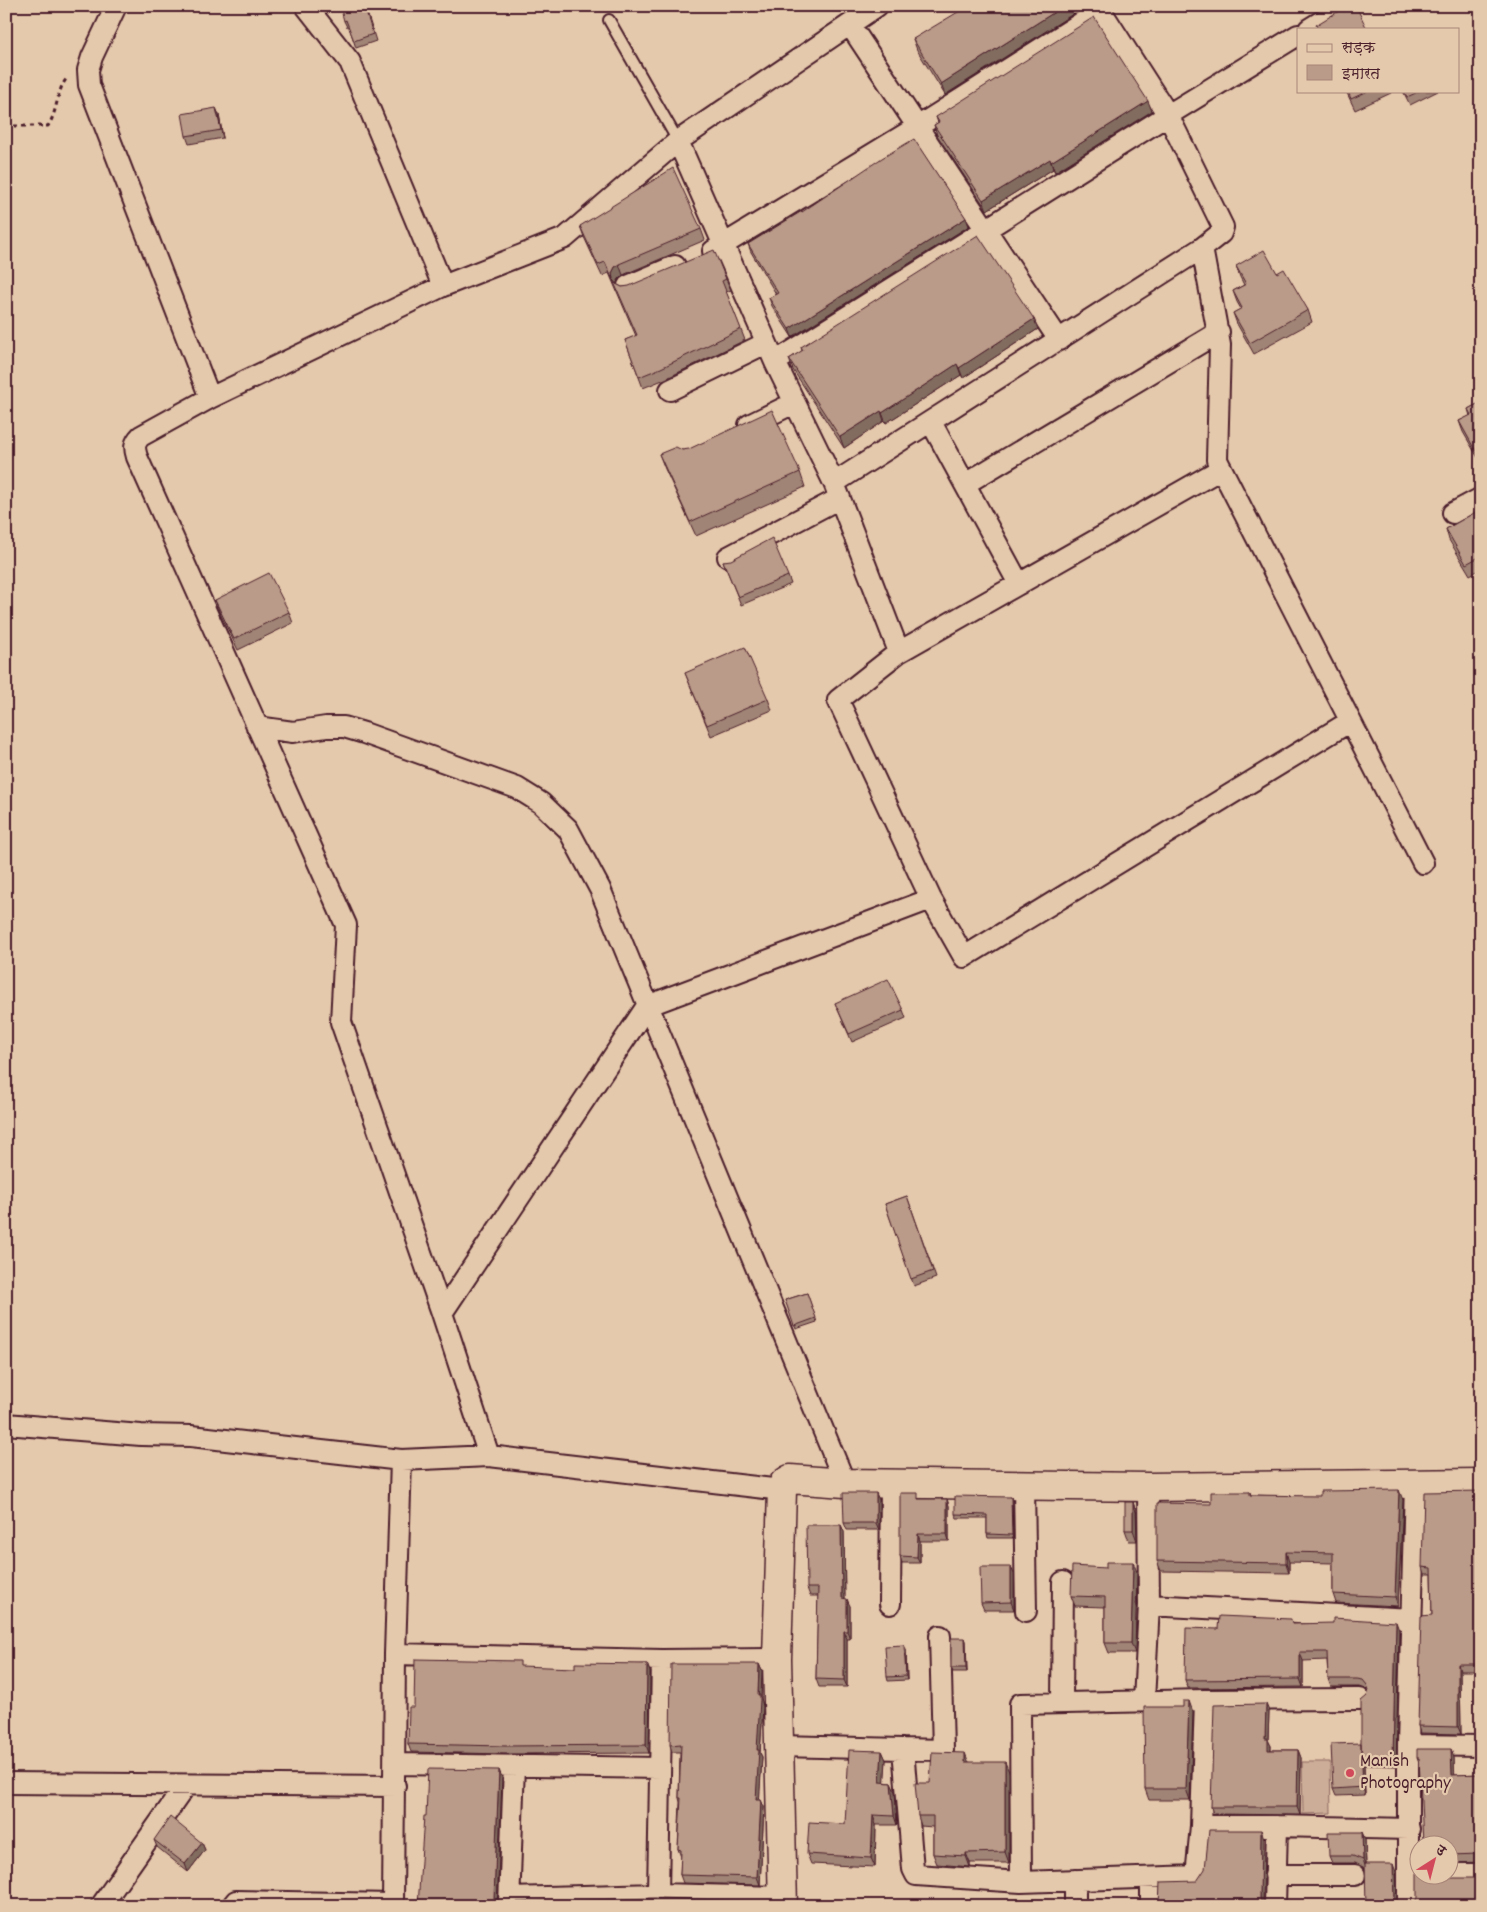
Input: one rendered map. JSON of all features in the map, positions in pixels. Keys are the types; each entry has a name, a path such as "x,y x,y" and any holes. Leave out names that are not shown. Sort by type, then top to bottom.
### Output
{"street":[{"path":"116,6 92,57 88,70 89,85 210,398"},
{"path":"306,6 350,62 443,286"},
{"path":"489,1456 442,1313 341,1022 346,925 136,457 134,448 136,441 141,436 210,398 443,286 565,238 678,141 877,6"},
{"path":"1311,28 1346,6"},
{"path":"628,286 724,246 917,127 1099,8 1168,115 1223,227 1219,236 1202,248 931,422 837,491 728,556"},
{"path":"850,25 1059,340"},
{"path":"775,362 1297,36"},
{"path":"678,141 766,343 837,491 900,652"},
{"path":"1202,248 1220,345 1217,460 1349,722 1423,863"},
{"path":"965,484 1218,332"},
{"path":"670,390 766,343"},
{"path":"731,433 794,403"},
{"path":"931,422 1019,584"},
{"path":"1221,469 900,652 838,700 931,899 964,957 1349,722"},
{"path":"1454,513 1481,498"},
{"path":"257,727 293,732 326,727 350,729 517,788 540,803 568,830 600,889 845,1483"},
{"path":"442,1313 647,1006 931,899"},
{"path":"6,1424 66,1427 140,1435 191,1436 401,1460 489,1456 782,1490"},
{"path":"232,1906 236,1900 283,1904 393,1905 395,1654 401,1460"},
{"path":"514,1765 509,1902 658,1894 783,1901 777,1659 782,1490 784,1483 790,1479 845,1483 1148,1487 1481,1483"},
{"path":"890,1604 891,1483"},
{"path":"1410,1838 1408,1745 1414,1483"},
{"path":"1024,1486 1026,1611"},
{"path":"1144,1701 1149,1605 1148,1487"},
{"path":"1062,1703 1063,1582"},
{"path":"1149,1605 1412,1619"},
{"path":"780,1746 943,1750 940,1636"},
{"path":"395,1654 662,1660 777,1659"},
{"path":"658,1894 662,1660"},
{"path":"1021,1882 1020,1704 1360,1699"},
{"path":"903,1749 914,1872 916,1875 1021,1882 1196,1876 1201,1826 1205,1700"},
{"path":"1408,1745 1481,1746"},
{"path":"395,1764 660,1768"},
{"path":"6,1783 394,1786"},
{"path":"101,1906 186,1785"},
{"path":"1201,1826 1409,1829"},
{"path":"1274,1906 1277,1826"},
{"path":"1460,1874 1481,1874"},
{"path":"1276,1875 1355,1876"},
{"path":"1151,1878 1152,1906"},
{"path":"1075,1880 1075,1906"},
{"path":"1408,1906 1412,1884"}],"lane":[{"path":"608,20 678,141"}],"path":[{"path":"6,126 48,126 52,120 62,84 70,76 88,70"}],"shaded area":[{"path":"1302,1762 1330,1762 1331,1813 1303,1814"}],"building":[{"path":"340,6 364,6 373,34 354,41 346,20 344,21"},
{"path":"968,6 1064,6 941,84 913,39"},
{"path":"1347,6 1356,6 1367,28 1318,28 1316,25"},
{"path":"1094,17 1148,101 1051,162 1050,159 983,200 934,125 939,122 936,117"},
{"path":"1348,92 1366,92 1351,99"},
{"path":"1404,92 1418,92 1407,97"},
{"path":"216,108 221,130 186,136 182,114"},
{"path":"914,139 966,218 789,329 769,298 778,293 748,244 802,212 882,158"},
{"path":"673,168 701,229 619,264 612,273 613,280 622,287 629,286 714,250 726,279 722,281 741,329 639,377 625,340 637,335 605,262 598,265 580,226"},
{"path":"978,235 1034,319 959,368 957,364 882,413 881,411 840,437 789,359 803,350 801,347"},
{"path":"1264,250 1277,273 1284,269 1308,310 1250,343 1233,313 1242,308 1233,291 1246,284 1236,266"},
{"path":"1481,402 1481,456 1479,457 1459,421 1471,415 1468,409"},
{"path":"772,410 800,472 690,522 659,454 676,447 682,450 689,449"},
{"path":"1481,509 1481,556 1466,564 1446,529"},
{"path":"772,538 788,576 738,597 723,561 731,560"},
{"path":"269,573 289,612 234,639 215,600"},
{"path":"745,647 768,699 707,725 685,673"},
{"path":"888,979 903,1010 849,1034 835,1003"},
{"path":"907,1196 933,1271 911,1279 885,1204"},
{"path":"807,1293 816,1318 794,1326 785,1300"},
{"path":"1399,1490 1395,1597 1333,1594 1333,1553 1286,1552 1286,1563 1157,1561 1157,1503 1211,1504 1211,1492 1250,1492 1250,1495 1320,1496 1320,1491"},
{"path":"1481,1491 1481,1664 1458,1664 1458,1727 1418,1726 1421,1616 1432,1615 1431,1568 1422,1567 1424,1492"},
{"path":"843,1493 876,1493 876,1523 844,1523"},
{"path":"900,1493 918,1493 918,1499 947,1499 947,1534 918,1534 917,1557 900,1556"},
{"path":"955,1496 1011,1497 1012,1535 987,1534 987,1515 955,1514"},
{"path":"1125,1502 1133,1502 1133,1530 1125,1530"},
{"path":"806,1525 841,1525 842,1598 847,1599 847,1631 844,1631 844,1680 816,1679 818,1588 807,1588"},
{"path":"1106,1562 1133,1562 1131,1643 1105,1643 1105,1597 1071,1596 1072,1566 1106,1568"},
{"path":"980,1567 1011,1567 1011,1602 981,1603"},
{"path":"1219,1616 1291,1619 1292,1624 1333,1623 1333,1618 1396,1622 1393,1757 1361,1756 1361,1701 1367,1696 1369,1690 1363,1680 1328,1679 1327,1652 1300,1652 1300,1679 1185,1680 1186,1628 1218,1629"},
{"path":"951,1638 965,1638 966,1668 951,1668"},
{"path":"904,1645 906,1676 887,1677 885,1646"},
{"path":"415,1659 520,1661 520,1666 575,1668 575,1663 647,1664 646,1745 505,1746 408,1744 409,1707 414,1707"},
{"path":"671,1664 759,1664 758,1695 760,1695 760,1700 757,1750 759,1750 756,1800 761,1800 757,1877 680,1875 681,1850 678,1849 681,1798 679,1798 681,1744 670,1745"},
{"path":"1183,1701 1189,1701 1186,1789 1145,1789 1144,1707 1183,1707"},
{"path":"1266,1704 1265,1739 1268,1739 1268,1750 1298,1750 1297,1807 1211,1807 1214,1705"},
{"name":"Manish Photography","path":"1361,1743 1363,1787 1333,1789 1331,1744"},
{"path":"1417,1749 1451,1749 1452,1775 1481,1774 1481,1855 1460,1855 1460,1834 1423,1834 1419,1758 1417,1758"},
{"path":"849,1750 882,1751 880,1782 891,1783 894,1816 873,1815 871,1858 807,1854 809,1822 845,1824"},
{"path":"932,1752 965,1753 965,1762 1005,1762 1005,1852 966,1853 966,1856 933,1854 933,1816 918,1816 915,1783 930,1783"},
{"path":"428,1769 499,1770 494,1898 497,1906 418,1906"},
{"path":"170,1817 202,1843 185,1864 154,1840"},
{"path":"1209,1830 1261,1830 1260,1898 1265,1906 1159,1906 1160,1882 1197,1881 1205,1869"},
{"path":"1328,1832 1362,1832 1363,1860 1353,1856 1329,1856"},
{"path":"1365,1864 1393,1864 1394,1903 1397,1906 1366,1906"},
{"path":"1481,1876 1481,1906 1413,1906 1417,1898 1417,1884 1460,1884 1460,1878 1478,1878"},
{"path":"655,1898 762,1901 762,1906 514,1906 517,1902"},
{"path":"811,1903 850,1904 850,1906 811,1906"}],"place":[{"name":"Manish Photography","path":"1350,1773"}]}
